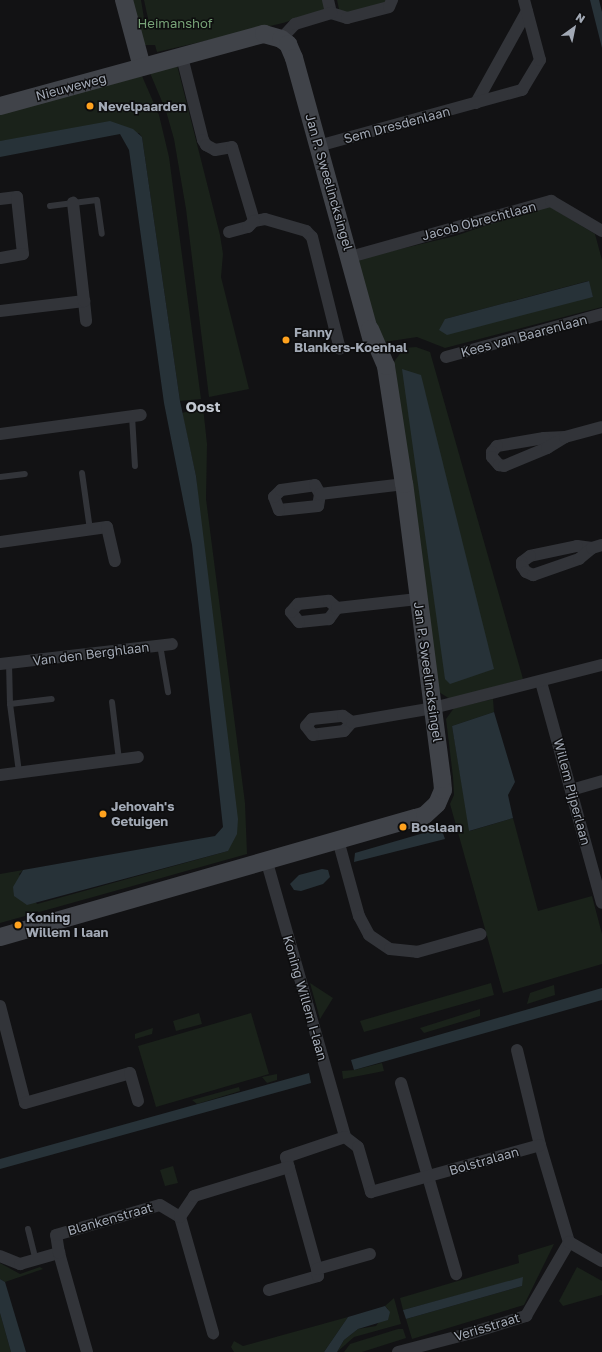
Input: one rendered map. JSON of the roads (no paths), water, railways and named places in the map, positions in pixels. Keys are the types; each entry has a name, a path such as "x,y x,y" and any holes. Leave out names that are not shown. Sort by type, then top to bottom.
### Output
{"street":[{"path":"124,0 142,67"},
{"path":"328,0 331,13"},
{"path":"281,39 295,24 331,13 347,18 389,7 392,0"},
{"name":"Sem Dresdenlaan","path":"476,103 526,6"},
{"name":"Sem Dresdenlaan","path":"318,146 522,90 540,60 526,6"},
{"name":"Nieuweweg","path":"0,106 264,34 281,39"},
{"name":"Jan P. Sweelincksingel","path":"267,863 294,857 302,851 425,815 437,804 443,790 434,708 417,599 404,484 389,396 377,364 370,329 294,58 288,44 281,39"},
{"path":"182,57 202,140 206,146 215,150 232,147 254,222"},
{"path":"0,199 17,197 23,254 0,258"},
{"name":"Jacob Obrechtlaan","path":"350,257 551,201 602,231"},
{"path":"73,203 86,321"},
{"path":"229,232 248,227 254,222 266,220 306,231 312,236 340,349"},
{"path":"0,311 84,301"},
{"name":"Kees van Baarenlaan","path":"446,357 602,314"},
{"path":"0,434 136,415"},
{"path":"565,437 547,448 504,466 499,465 492,457 492,452 497,446 544,438 565,437 602,426"},
{"path":"320,494 404,484"},
{"path":"0,542 107,527 115,561"},
{"path":"577,546 597,547 579,558 533,575 526,572 522,566 530,556 577,546"},
{"path":"337,608 417,599"},
{"name":"Van den Berghlaan","path":"5,664 166,645"},
{"path":"352,722 434,708 541,682 602,665"},
{"name":"Willem Pijperlaan","path":"541,682 601,898"},
{"path":"0,775 138,757"},
{"path":"571,790 602,781"},
{"path":"338,840 359,916 369,935 390,949 417,952 481,934"},
{"path":"0,937 238,870 257,870 267,863"},
{"name":"Koning Willem I-laan","path":"267,863 345,1137"},
{"path":"0,1006 25,1103 130,1073 138,1101"},
{"path":"517,1050 540,1145 569,1242 602,1261"},
{"path":"401,1083 456,1274"},
{"path":"269,1290 318,1276 290,1167 286,1157 345,1137"},
{"name":"Bolstralaan","path":"345,1137 358,1147 371,1192 540,1145"},
{"path":"213,1334 180,1217 194,1196 290,1167"},
{"name":"Blankenstraat","path":"87,1352 59,1253 56,1235 160,1205 180,1217"},
{"name":"Verisstraat","path":"398,1352 471,1333 526,1316 569,1242"},
{"name":"Blankenstraat","path":"0,1256 20,1264 59,1253"},
{"path":"317,1269 370,1254"}],"lane":[{"path":"50,206 97,200 102,234"},
{"path":"135,466 136,415"},
{"path":"82,473 90,530"},
{"path":"0,477 24,474"},
{"path":"166,645 168,692"},
{"name":"Van den Berghlaan","path":"5,664 19,772"},
{"path":"10,704 52,699"},
{"path":"112,702 119,760"},
{"path":"28,1229 36,1260"}],"place":[{"name":"Nevelpaarden","path":"90,106"},
{"name":"Fanny Blankers-Koenhal","path":"286,340"},
{"name":"Jehovah's Getuigen","path":"103,814"},
{"name":"Boslaan","path":"403,827"},
{"name":"Koning Willem I laan","path":"18,925"}],"district":[{"name":"Oost","path":"203,407"}],"park label":[{"name":"Heimanshof","path":"175,23"}]}
